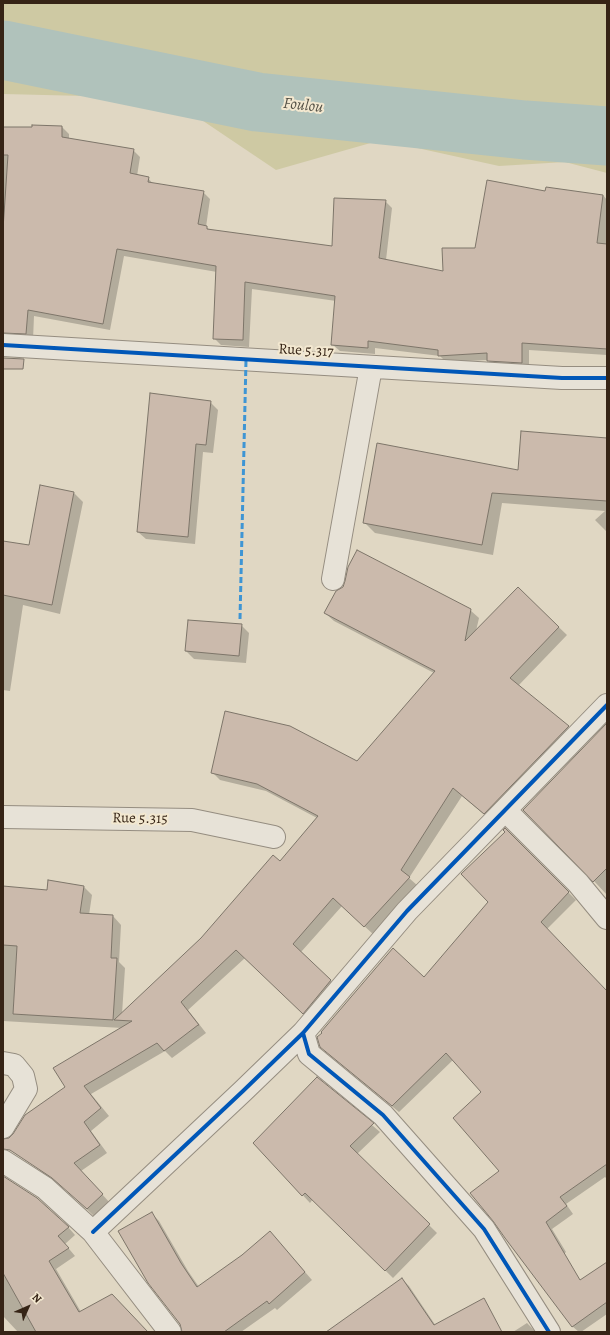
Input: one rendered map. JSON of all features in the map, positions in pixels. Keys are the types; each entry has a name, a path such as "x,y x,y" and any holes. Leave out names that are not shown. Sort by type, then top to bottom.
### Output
{"street":[{"name":"Rue 5.317","path":"3,345 562,378 607,378"},
{"path":"333,578 370,367"},
{"path":"93,1232 303,1033 407,911 607,705"},
{"path":"505,810 578,883 607,918"},
{"name":"Rue 5.315","path":"3,817 192,820 274,837"},
{"path":"303,1033 309,1054 383,1115 484,1229 549,1332"},
{"path":"3,1063 14,1065 23,1076 26,1089 3,1127"},
{"path":"3,1161 45,1188 93,1232 170,1332"}],"shaded area":[{"path":"3,3 607,3 607,173 565,162 499,166 381,140 276,170 169,98 3,94"}],"building":[{"path":"32,125 62,126 62,137 134,149 130,173 149,177 148,182 204,191 198,224 207,226 207,229 332,246 334,198 386,200 379,258 443,271 442,248 475,248 487,180 545,191 546,187 603,195 597,243 607,244 607,349 522,343 522,363 487,361 487,353 438,356 438,350 368,341 368,348 331,345 335,296 245,282 243,340 213,339 216,266 117,249 103,324 28,310 26,334 3,333 3,229 8,155 3,155 3,127 32,127"},
{"path":"3,358 24,359 23,369 3,369"},
{"path":"150,393 211,401 206,445 196,444 188,537 137,532"},
{"path":"521,431 607,438 607,501 492,493 482,545 363,523 377,443 518,470"},
{"path":"40,485 74,492 52,605 3,595 3,541 29,545"},
{"path":"357,550 471,609 465,641 518,587 559,627 510,678 569,726 484,814 453,788 401,870 410,877 364,927 333,898 293,944 331,980 303,1014 236,950 181,1002 199,1025 164,1051 157,1043 84,1086 101,1108 84,1122 100,1145 74,1163 103,1194 87,1209 52,1178 10,1150 3,1149 3,1139 9,1138 13,1134 25,1115 65,1087 53,1068 132,1021 114,1020 201,938 273,855 280,861 318,816 257,784 211,773 225,711 290,726 357,761 435,671 324,613 336,591 343,587 348,567"},
{"path":"188,620 242,624 239,656 185,651"},
{"path":"607,723 607,868 593,882 523,810"},
{"path":"505,828 569,892 541,922 607,991 607,1164 560,1197 567,1206 546,1222 580,1280 607,1262 607,1302 572,1327 493,1221 470,1193 499,1171 453,1118 481,1092 446,1053 392,1106 320,1047 317,1037 322,1033 321,1032 393,948 424,977 488,902 461,874 505,832 503,830"},
{"path":"48,880 84,886 80,913 113,915 111,958 117,958 113,1020 13,1014 17,946 3,945 3,886 47,890"},
{"path":"317,1077 374,1123 350,1146 430,1224 385,1271 305,1193 302,1196 253,1143"},
{"path":"3,1176 37,1198 69,1227 58,1236 69,1248 49,1261 79,1312 112,1294 148,1332 36,1332 3,1273"},
{"path":"152,1212 181,1263 197,1287 242,1255 270,1231 305,1272 269,1304 267,1301 224,1332 182,1332 180,1324 148,1283 118,1231"},
{"path":"402,1278 434,1325 484,1298 502,1332 326,1332"}],"waterway":[{"name":"Foulou","path":"3,50 257,102 525,130 607,136"}],"marked path":[{"path":"240,619 246,360"}],"cycle path":[{"path":"3,345 562,378 607,378"},
{"path":"93,1232 303,1033 407,911 607,705"},
{"path":"303,1033 309,1054 383,1115 484,1229 549,1332"}]}
